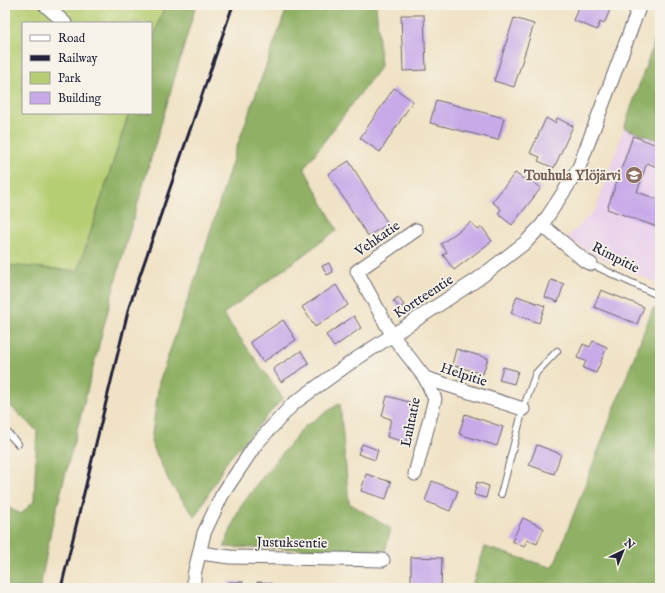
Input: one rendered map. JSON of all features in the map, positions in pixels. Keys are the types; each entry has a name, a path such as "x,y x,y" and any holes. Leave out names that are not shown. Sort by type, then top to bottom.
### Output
{"street":[{"path":"45,5 64,22"},
{"name":"Kortteentie","path":"194,588 194,575 204,533 222,495 256,444 293,404 350,362 478,279 526,242 542,225 578,170 640,5"},
{"name":"Rimpitie","path":"542,225 585,261 591,264"},
{"name":"Vehkatie","path":"392,335 357,271 416,230"},
{"name":"Helpitie","path":"392,335 425,378 523,409"},
{"name":"Luhtatie","path":"415,474 435,399 425,378"},
{"name":"Justuksentie","path":"200,553 230,557 383,560"}],"lane":[{"name":"Rimpitie","path":"591,264 660,296"},
{"path":"501,494 523,409 536,373 557,351"},
{"path":"5,430 18,444"}],"shaded area":[{"name":"Touhula Ylöjärvi","path":"624,128 660,141 660,285 593,254 567,238 596,209"}],"green space":[{"path":"5,5 165,5 152,42 152,22 22,22 22,114 129,114 78,271 5,265"},
{"path":"165,5 196,5 120,264 51,530 40,588 5,588 5,506 21,514 34,501 37,431 5,401 5,265 78,271 129,114 152,114 152,42"},
{"path":"288,5 376,5 381,66 304,168 337,230 223,314 283,398 227,461 195,517 170,483 151,442 159,382 201,262 236,149"},
{"path":"660,26 660,141 624,128"},
{"path":"653,308 660,314 660,588 471,588 485,547 553,568"},
{"path":"340,403 349,503 391,529 385,551 224,547 239,509 257,484 304,427"}],"building":[{"path":"580,5 612,5 604,24 600,22 597,30 573,20"},
{"path":"401,15 424,15 426,70 403,71"},
{"path":"514,18 534,24 514,87 494,81"},
{"path":"394,88 413,101 380,152 360,138"},
{"path":"436,100 504,118 498,140 430,123"},
{"path":"546,118 555,123 557,118 573,126 554,168 538,161 540,157 530,153"},
{"path":"633,136 660,146 660,168 647,163 637,192 660,200 660,228 607,209"},
{"path":"349,161 388,224 368,236 328,174"},
{"path":"515,173 525,180 527,177 541,188 512,225 498,214 501,209 492,202"},
{"path":"471,222 478,230 482,227 492,241 454,270 443,255 447,252 441,244"},
{"path":"329,263 333,272 327,275 322,266"},
{"path":"551,280 564,284 558,302 545,297"},
{"path":"336,285 348,305 315,327 302,307"},
{"path":"601,290 644,307 637,324 594,307"},
{"path":"517,296 545,306 539,323 511,313"},
{"path":"398,297 404,305 400,308 393,301"},
{"path":"354,316 361,328 334,347 326,335"},
{"path":"283,320 296,340 263,362 250,342"},
{"path":"593,341 607,347 596,373 583,368 586,361 577,358 583,344 590,347"},
{"path":"456,349 488,358 483,374 452,365"},
{"path":"301,351 309,364 281,382 273,369"},
{"path":"503,367 518,371 514,384 499,380"},
{"path":"387,396 416,404 406,442 387,437 391,419 382,416"},
{"path":"465,414 503,427 497,446 459,434"},
{"path":"362,444 378,450 375,460 358,454"},
{"path":"537,445 561,454 554,474 529,465"},
{"path":"366,474 391,482 386,499 361,491"},
{"path":"432,481 458,491 450,511 425,501"},
{"path":"477,482 489,486 486,498 474,495"},
{"path":"523,518 544,528 537,544 527,540 524,547 512,541"},
{"path":"411,557 442,558 441,588 411,584"},
{"path":"229,582 243,582 243,588 229,588"},
{"path":"257,582 271,583 270,588 257,588"}],"railway":[{"path":"61,588 129,307 233,5"}],"place":[{"name":"Touhula Ylöjärvi","path":"634,175"}]}
